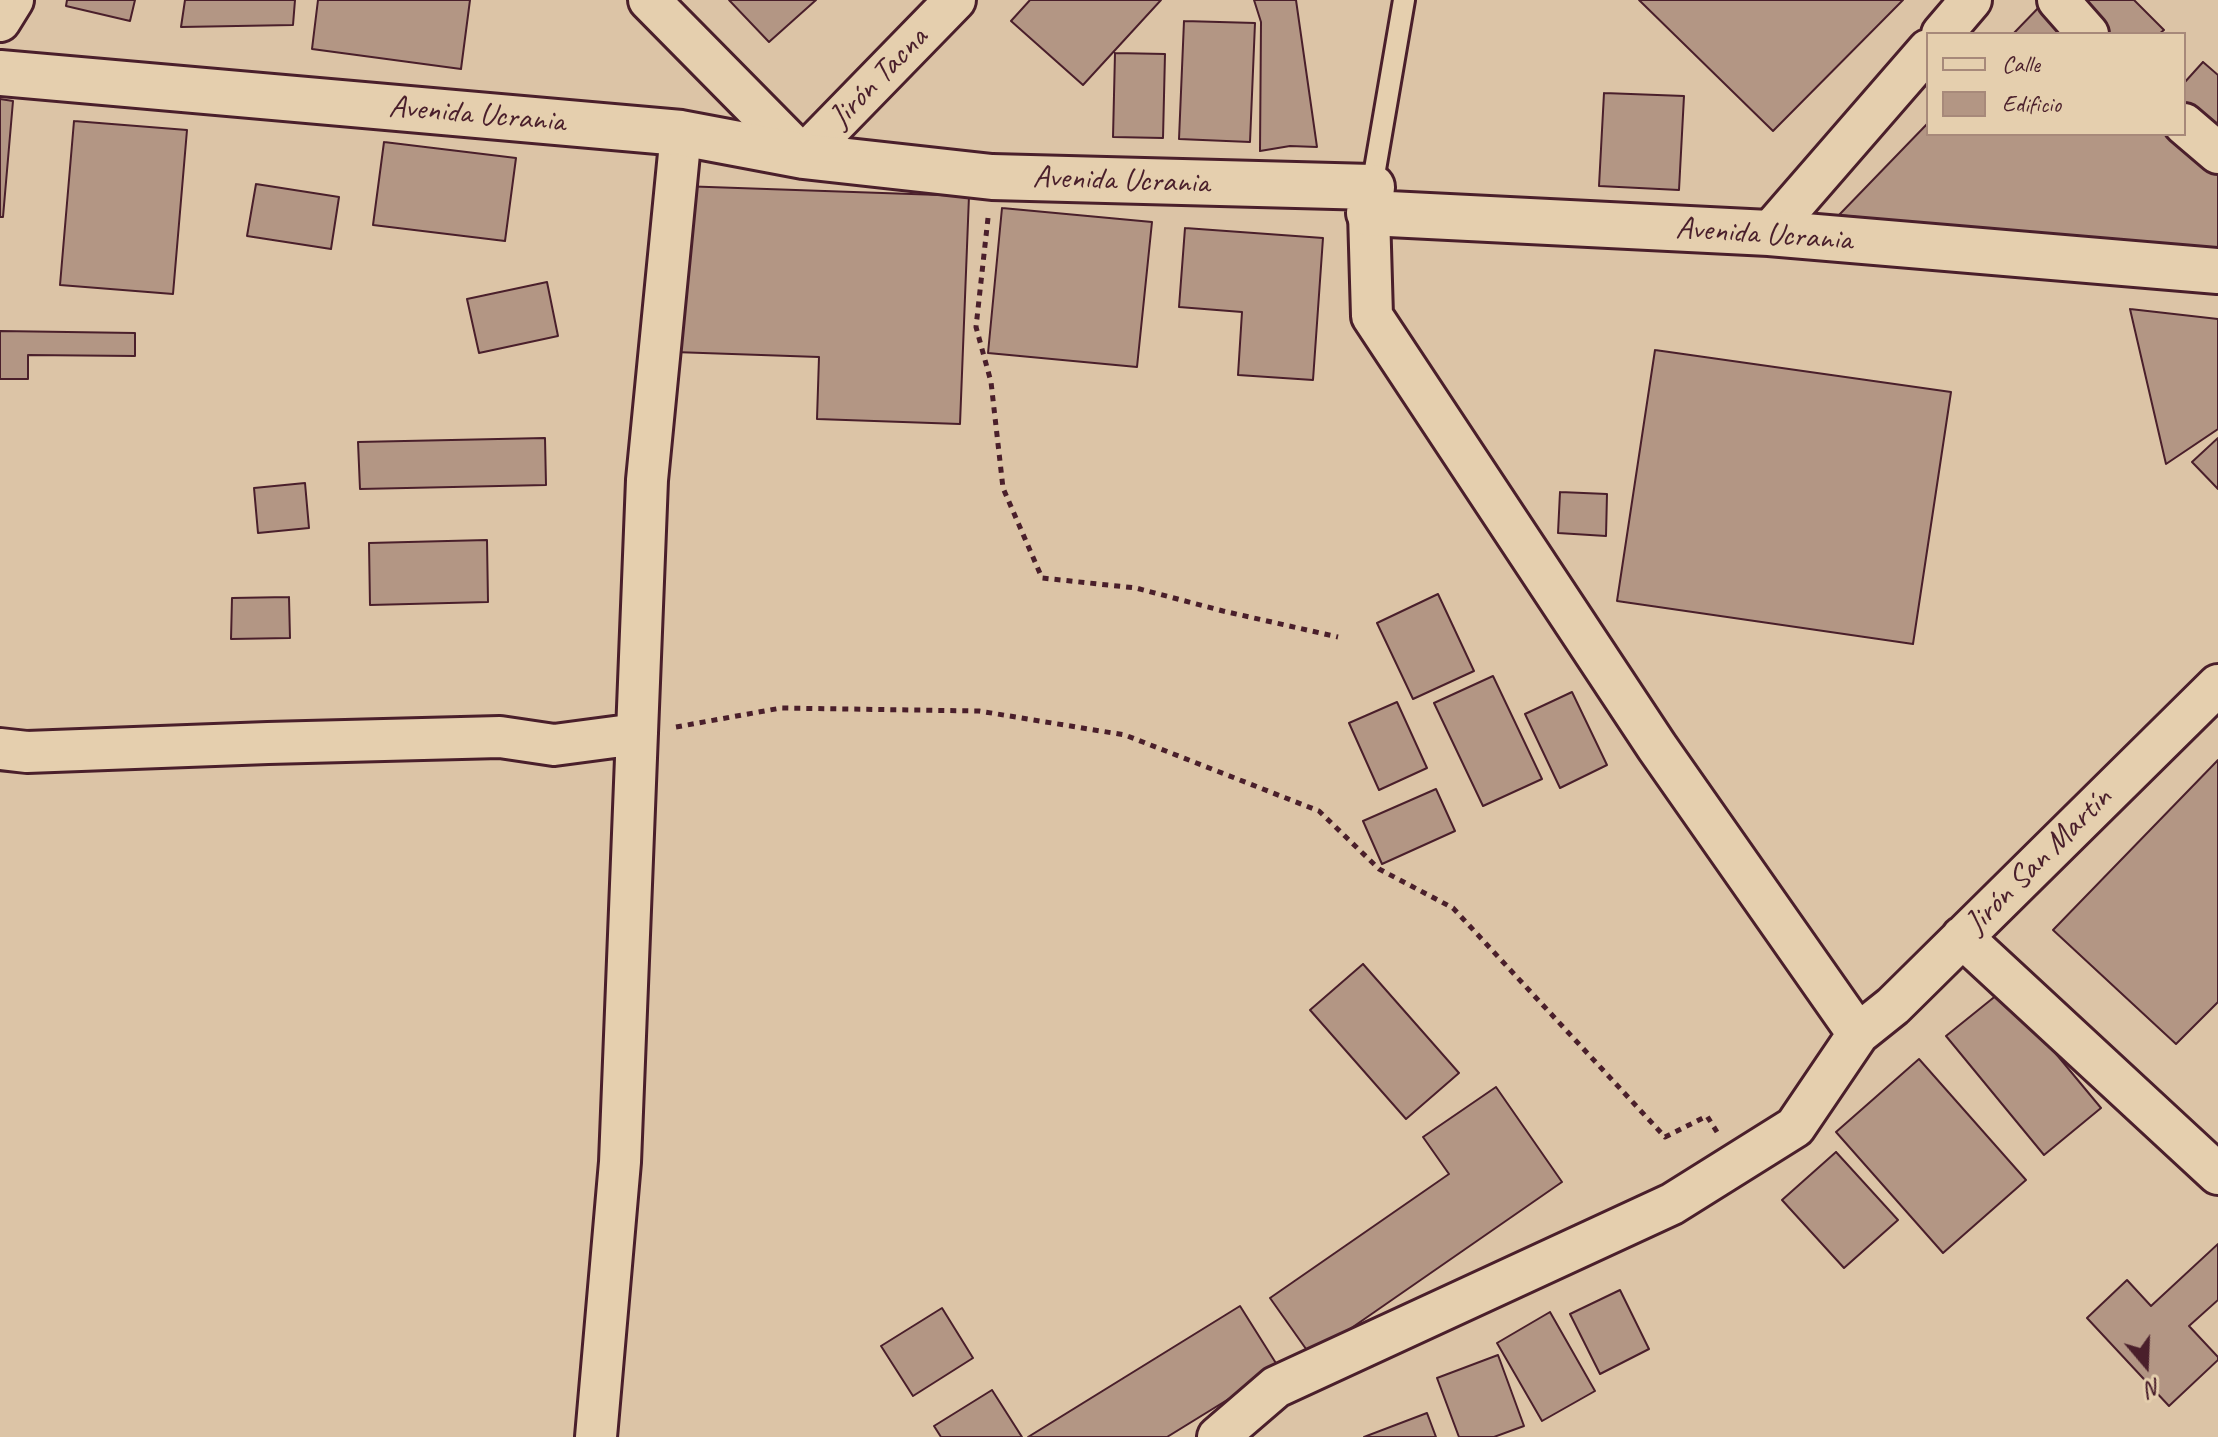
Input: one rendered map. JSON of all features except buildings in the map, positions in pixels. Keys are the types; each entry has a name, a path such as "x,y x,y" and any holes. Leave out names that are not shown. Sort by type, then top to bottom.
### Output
{"main road":[{"name":"Avenida Ucrania","path":"0,73 681,133 803,156 992,177 1370,200 2218,271"}],"street":[{"path":"0,21 13,0"},
{"path":"649,0 803,156"},
{"name":"Jirón Tacna","path":"803,156 955,0"},
{"path":"1944,32 1971,0"},
{"path":"2058,0 2086,32"},
{"path":"1769,233 1926,52"},
{"path":"2186,126 2218,153"},
{"path":"596,1437 620,1162 647,480 681,133"},
{"path":"1370,200 1372,316 1657,747 1858,1034"},
{"name":"Jirón San Martín","path":"1218,1437 1276,1387 1672,1204 1795,1127 1858,1034 1893,1006 2218,685"},
{"path":"0,749 27,752 500,737 554,745 637,734"},
{"path":"1962,937 2218,1174"}],"lane":[{"path":"1370,200 1404,0"}],"path":[{"path":"992,177 976,327 991,382 1003,488 1042,578 1136,588 1338,637"},
{"path":"637,734 781,708 979,711 1125,735 1319,811 1379,869 1453,908 1665,1137 1707,1116 1736,1164"}]}
